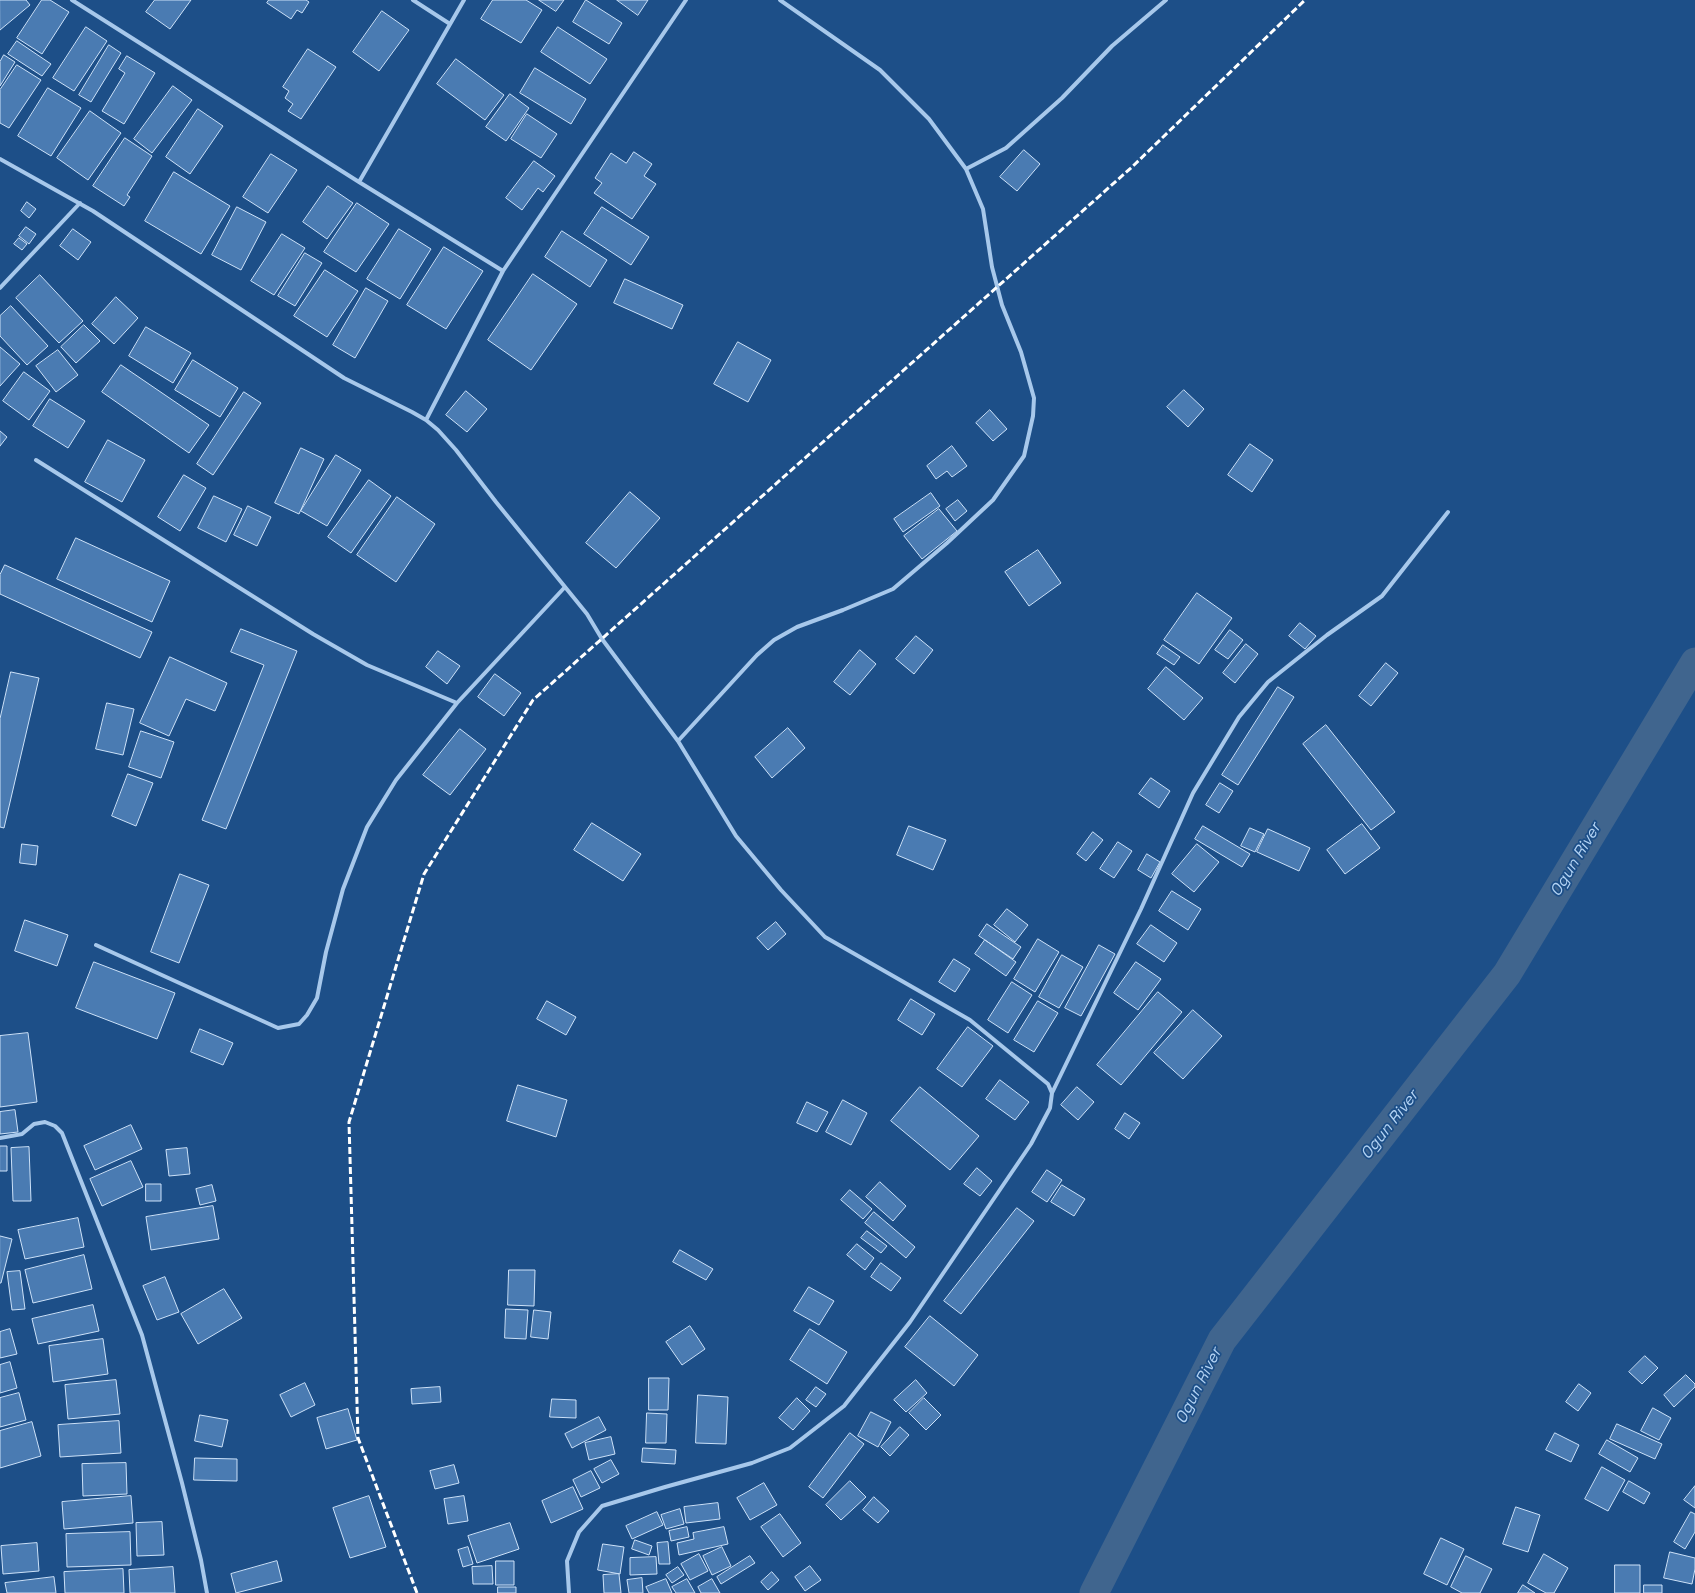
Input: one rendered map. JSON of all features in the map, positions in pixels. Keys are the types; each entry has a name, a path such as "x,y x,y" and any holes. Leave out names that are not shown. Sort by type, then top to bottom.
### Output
{"street":[{"path":"72,0 359,182 503,271"},
{"path":"413,0 450,24"},
{"path":"359,182 464,0"},
{"path":"426,420 503,271 686,0"},
{"path":"678,741 757,655 774,640 796,627 843,610 893,589 947,543 993,500 1024,456 1033,416 1034,398 1022,352 1002,305 992,267 983,209 966,169 929,119 880,70 780,0"},
{"path":"966,169 1006,148 1062,98 1112,46 1166,0"},
{"path":"0,159 80,203 232,302 344,378 426,420 438,430 456,450 496,502 587,614 602,639 678,741 736,836 781,890 825,937 970,1020 1048,1084 1052,1093"},
{"path":"0,288 80,203"},
{"path":"36,460 367,665 457,703"},
{"path":"569,1593 567,1561 579,1532 602,1506 752,1463 790,1448 844,1406 910,1322 1031,1144 1050,1108 1052,1093 1141,909 1193,793 1239,717 1268,682 1327,635 1382,596 1448,512"},
{"path":"96,946 278,1028 299,1024 307,1015 317,998 326,952 343,889 367,827 396,780 457,703 565,587"},
{"path":"0,1138 22,1134 34,1124 45,1122 55,1126 62,1133 142,1335 182,1483 201,1560 207,1593"}],"building":[{"path":"0,0 26,0 30,5 0,30"},
{"path":"42,0 50,0 69,12 42,54 17,38"},
{"path":"155,0 191,0 170,29 146,12"},
{"path":"269,0 306,0 309,2 302,13 297,10 291,19 267,3"},
{"path":"493,0 526,0 542,10 521,43 481,19"},
{"path":"539,0 564,0 556,11"},
{"path":"586,0 622,23 609,44 573,22"},
{"path":"617,0 648,0 638,15"},
{"path":"382,11 409,30 379,71 353,52"},
{"path":"86,27 107,41 74,91 53,78"},
{"path":"558,27 607,59 590,84 541,52"},
{"path":"17,41 51,64 42,76 8,54"},
{"path":"109,45 121,53 91,102 79,95"},
{"path":"308,49 336,67 301,119 288,111 293,104 285,98 289,91 283,87"},
{"path":"4,55 15,62 0,86 0,62"},
{"path":"127,56 155,73 124,124 102,111 125,73 119,69"},
{"path":"456,59 504,95 485,120 437,84"},
{"path":"17,65 41,80 9,128 0,123 0,90"},
{"path":"535,68 586,99 571,124 520,93"},
{"path":"173,86 192,100 152,153 134,139"},
{"path":"48,88 81,108 51,156 18,136"},
{"path":"510,94 529,108 506,141 486,127"},
{"path":"198,109 223,126 190,174 166,157"},
{"path":"90,111 121,133 88,180 57,158"},
{"path":"527,114 557,134 541,158 511,139"},
{"path":"125,138 152,156 127,195 130,197 124,206 93,186"},
{"path":"1024,150 1040,164 1017,191 1000,177"},
{"path":"634,152 652,164 644,176 656,184 632,219 594,193 602,183 595,178 611,153 626,163"},
{"path":"271,154 297,170 268,213 243,197"},
{"path":"534,161 555,176 543,192 538,188 522,210 506,198"},
{"path":"174,172 230,206 201,254 145,221"},
{"path":"328,186 353,203 327,239 303,222"},
{"path":"27,202 36,209 29,218 21,211"},
{"path":"357,203 389,224 356,272 324,252"},
{"path":"237,207 266,222 241,270 212,255"},
{"path":"602,207 649,237 631,265 584,234"},
{"path":"26,227 36,234 29,244 19,236"},
{"path":"73,229 91,242 78,260 60,246"},
{"path":"399,229 431,249 400,299 367,279"},
{"path":"562,231 607,260 590,287 545,257"},
{"path":"282,234 305,248 274,295 251,281"},
{"path":"19,238 27,244 22,250 14,244"},
{"path":"444,247 483,271 446,329 407,305"},
{"path":"305,253 322,263 295,306 278,296"},
{"path":"325,270 358,291 327,337 294,316"},
{"path":"533,274 577,304 531,370 488,340"},
{"path":"40,275 83,321 59,343 16,298"},
{"path":"625,279 683,305 672,329 614,303"},
{"path":"366,288 388,301 355,358 333,345"},
{"path":"116,297 138,318 114,344 92,324"},
{"path":"11,306 48,346 27,365 0,336 0,316"},
{"path":"84,325 100,341 76,363 61,347"},
{"path":"146,327 191,353 173,383 129,356"},
{"path":"738,342 771,360 748,402 714,384"},
{"path":"0,347 20,364 0,386"},
{"path":"58,350 78,375 56,392 36,366"},
{"path":"193,360 238,388 220,417 175,390"},
{"path":"121,365 209,425 189,453 102,392"},
{"path":"24,372 50,391 29,420 3,401"},
{"path":"1184,390 1204,409 1188,427 1167,407"},
{"path":"466,391 487,409 467,432 446,415"},
{"path":"244,392 261,403 213,475 197,464"},
{"path":"50,399 85,421 68,448 33,426"},
{"path":"990,410 1007,429 993,441 976,423"},
{"path":"0,431 7,437 0,446"},
{"path":"108,440 145,460 122,502 85,482"},
{"path":"1250,444 1273,460 1252,492 1228,475"},
{"path":"952,446 967,466 952,477 947,471 936,479 927,466"},
{"path":"301,448 324,459 299,514 275,503"},
{"path":"336,455 361,470 327,526 301,511"},
{"path":"184,475 206,488 180,531 158,517"},
{"path":"369,480 391,496 351,553 328,537"},
{"path":"630,492 660,518 616,568 586,543"},
{"path":"931,493 940,506 903,532 894,519"},
{"path":"214,496 242,509 226,542 198,528"},
{"path":"397,497 435,524 396,582 357,555"},
{"path":"958,500 967,511 955,521 946,509"},
{"path":"248,506 271,517 257,546 234,535"},
{"path":"939,509 957,531 922,559 904,536"},
{"path":"76,538 170,581 152,622 57,579"},
{"path":"1038,550 1061,583 1029,606 1005,572"},
{"path":"5,565 152,632 140,658 0,594 0,575"},
{"path":"1197,593 1232,618 1199,664 1164,640"},
{"path":"1300,623 1316,636 1305,649 1289,636"},
{"path":"241,629 297,651 226,829 202,820 264,665 231,652"},
{"path":"1230,630 1243,640 1228,659 1215,650"},
{"path":"916,636 933,650 914,674 896,659"},
{"path":"1246,644 1258,654 1235,683 1223,673"},
{"path":"1163,645 1180,657 1174,665 1157,654"},
{"path":"860,650 876,664 850,695 834,682"},
{"path":"438,651 460,666 447,684 426,667"},
{"path":"170,657 227,683 215,711 186,699 169,736 140,723"},
{"path":"1386,663 1398,673 1371,706 1359,696"},
{"path":"1166,667 1203,698 1184,720 1148,689"},
{"path":"11,672 39,678 4,828 0,827 0,719"},
{"path":"495,674 521,693 504,716 478,697"},
{"path":"1278,687 1294,697 1238,785 1222,775"},
{"path":"107,703 134,709 123,755 96,749"},
{"path":"1326,725 1395,812 1371,830 1303,744"},
{"path":"788,728 805,748 772,778 755,757"},
{"path":"460,729 486,749 450,795 423,775"},
{"path":"141,731 174,742 161,778 129,767"},
{"path":"128,774 153,783 136,826 112,816"},
{"path":"1151,778 1170,791 1159,808 1139,794"},
{"path":"1220,783 1233,791 1219,813 1206,805"},
{"path":"592,823 641,854 623,881 574,850"},
{"path":"1362,824 1380,848 1345,874 1327,850"},
{"path":"909,826 946,840 933,870 897,855"},
{"path":"1203,826 1250,854 1242,867 1195,839"},
{"path":"1250,828 1264,834 1255,852 1241,846"},
{"path":"1268,829 1310,848 1299,871 1257,852"},
{"path":"1093,832 1103,840 1086,861 1077,854"},
{"path":"1118,842 1132,851 1114,878 1100,869"},
{"path":"22,844 38,846 36,865 20,863"},
{"path":"1197,844 1219,862 1194,892 1172,874"},
{"path":"1147,854 1160,862 1151,878 1138,870"},
{"path":"180,874 209,885 179,963 151,952"},
{"path":"1172,891 1201,909 1188,930 1159,911"},
{"path":"1007,909 1028,925 1015,942 994,925"},
{"path":"25,920 68,935 57,966 15,951"},
{"path":"776,922 786,934 768,950 757,938"},
{"path":"987,924 1021,947 1013,959 979,936"},
{"path":"1151,925 1177,943 1164,962 1137,944"},
{"path":"1038,939 1059,952 1035,992 1014,979"},
{"path":"985,940 1016,962 1006,976 975,954"},
{"path":"1099,945 1115,954 1081,1016 1065,1008"},
{"path":"1062,955 1083,967 1059,1008 1039,997"},
{"path":"954,959 970,969 955,992 939,982"},
{"path":"94,962 175,993 157,1039 76,1008"},
{"path":"1136,962 1161,979 1138,1010 1114,993"},
{"path":"1012,982 1032,995 1008,1033 988,1020"},
{"path":"1158,992 1182,1012 1121,1085 1097,1065"},
{"path":"911,999 935,1014 922,1035 898,1020"},
{"path":"547,1001 576,1017 566,1035 537,1019"},
{"path":"1038,1001 1058,1013 1034,1052 1014,1040"},
{"path":"1193,1010 1222,1036 1183,1079 1154,1053"},
{"path":"968,1027 993,1046 962,1087 937,1069"},
{"path":"200,1029 233,1043 223,1065 191,1052"},
{"path":"28,1033 37,1102 0,1107 0,1036"},
{"path":"1000,1080 1029,1102 1015,1120 986,1099"},
{"path":"518,1085 567,1100 556,1137 507,1121"},
{"path":"920,1087 979,1136 950,1170 891,1121"},
{"path":"1077,1087 1094,1102 1078,1120 1061,1105"},
{"path":"843,1100 867,1113 851,1145 826,1132"},
{"path":"807,1102 828,1112 817,1132 797,1123"},
{"path":"15,1110 18,1132 0,1134 0,1112"},
{"path":"1125,1113 1140,1123 1129,1139 1115,1129"},
{"path":"131,1125 142,1149 95,1170 84,1146"},
{"path":"0,1146 7,1146 7,1171 0,1171"},
{"path":"29,1147 31,1201 13,1201 11,1148"},
{"path":"187,1148 190,1174 169,1176 166,1150"},
{"path":"131,1161 143,1187 102,1206 90,1179"},
{"path":"977,1168 992,1181 980,1196 964,1184"},
{"path":"1047,1170 1062,1180 1047,1202 1032,1192"},
{"path":"880,1182 906,1206 893,1221 866,1197"},
{"path":"146,1184 161,1184 161,1201 146,1201"},
{"path":"212,1185 216,1201 200,1205 196,1189"},
{"path":"1062,1185 1085,1199 1074,1216 1051,1202"},
{"path":"850,1190 872,1209 863,1219 841,1200"},
{"path":"213,1206 219,1239 151,1250 146,1217"},
{"path":"1017,1208 1034,1221 961,1314 944,1301"},
{"path":"874,1212 915,1247 906,1258 865,1223"},
{"path":"78,1218 84,1247 25,1259 18,1230"},
{"path":"867,1231 887,1246 881,1253 861,1238"},
{"path":"0,1236 12,1239 1,1283 0,1283"},
{"path":"857,1244 874,1258 865,1270 847,1255"},
{"path":"680,1250 713,1269 706,1280 673,1262"},
{"path":"84,1255 92,1289 33,1303 25,1270"},
{"path":"881,1263 901,1278 891,1291 871,1277"},
{"path":"509,1270 535,1270 534,1306 508,1305"},
{"path":"20,1271 25,1309 12,1310 7,1272"},
{"path":"165,1277 179,1312 157,1320 143,1286"},
{"path":"809,1287 834,1301 819,1325 794,1311"},
{"path":"224,1289 242,1318 198,1344 181,1314"},
{"path":"93,1305 99,1331 38,1344 32,1319"},
{"path":"506,1309 528,1310 526,1339 505,1338"},
{"path":"534,1310 551,1312 548,1339 531,1337"},
{"path":"930,1316 978,1355 954,1386 905,1347"},
{"path":"690,1326 705,1349 682,1365 666,1342"},
{"path":"10,1329 17,1354 0,1358 0,1332"},
{"path":"810,1329 847,1352 827,1384 790,1360"},
{"path":"103,1339 108,1374 53,1382 49,1346"},
{"path":"1645,1356 1658,1368 1642,1384 1629,1372"},
{"path":"10,1362 17,1388 0,1393 0,1365"},
{"path":"1686,1375 1695,1384 1695,1387 1674,1407 1664,1395"},
{"path":"649,1378 669,1378 668,1410 649,1410"},
{"path":"116,1380 120,1414 68,1419 65,1385"},
{"path":"916,1380 927,1393 906,1412 894,1400"},
{"path":"305,1383 315,1405 291,1417 280,1395"},
{"path":"1579,1384 1591,1393 1578,1411 1566,1402"},
{"path":"440,1387 441,1402 412,1404 411,1389"},
{"path":"816,1387 826,1394 816,1407 806,1400"},
{"path":"19,1393 26,1420 0,1427 0,1398"},
{"path":"698,1395 728,1397 726,1444 696,1443"},
{"path":"797,1398 810,1411 793,1430 779,1418"},
{"path":"924,1398 941,1415 926,1430 909,1413"},
{"path":"552,1399 576,1400 576,1418 550,1417"},
{"path":"1653,1408 1671,1418 1659,1440 1641,1431"},
{"path":"348,1409 357,1440 326,1449 317,1418"},
{"path":"871,1412 891,1422 878,1447 858,1436"},
{"path":"647,1413 667,1414 666,1443 646,1443"},
{"path":"200,1415 228,1420 222,1447 195,1441"},
{"path":"599,1417 606,1430 572,1448 565,1434"},
{"path":"119,1421 121,1453 60,1457 58,1425"},
{"path":"32,1422 41,1456 0,1468 0,1431"},
{"path":"1617,1424 1662,1444 1655,1459 1610,1439"},
{"path":"900,1427 909,1435 890,1456 881,1447"},
{"path":"850,1433 864,1444 823,1498 809,1487"},
{"path":"1555,1433 1579,1445 1571,1462 1546,1450"},
{"path":"611,1437 615,1454 589,1460 585,1443"},
{"path":"1607,1440 1638,1458 1630,1472 1599,1454"},
{"path":"643,1448 676,1450 675,1464 642,1462"},
{"path":"195,1458 237,1459 237,1481 194,1480"},
{"path":"611,1460 619,1474 602,1483 594,1469"},
{"path":"126,1463 127,1494 83,1496 82,1464"},
{"path":"454,1465 459,1483 435,1489 430,1471"},
{"path":"1602,1467 1625,1480 1608,1511 1585,1499"},
{"path":"591,1471 600,1488 581,1497 573,1480"},
{"path":"850,1481 866,1497 841,1520 826,1505"},
{"path":"1629,1481 1650,1493 1644,1504 1623,1492"},
{"path":"764,1483 777,1505 750,1520 737,1498"},
{"path":"1695,1486 1695,1508 1684,1500"},
{"path":"573,1487 583,1509 551,1523 542,1501"},
{"path":"131,1496 133,1523 64,1529 62,1502"},
{"path":"369,1496 386,1547 350,1558 333,1508"},
{"path":"464,1496 468,1521 448,1524 444,1499"},
{"path":"874,1497 889,1511 878,1523 863,1510"},
{"path":"718,1503 720,1519 686,1523 684,1507"},
{"path":"1516,1507 1540,1515 1528,1552 1503,1544"},
{"path":"680,1509 684,1524 666,1529 661,1515"},
{"path":"657,1512 663,1525 632,1539 626,1526"},
{"path":"1691,1512 1695,1514 1695,1532 1685,1549 1674,1542"},
{"path":"780,1514 801,1543 783,1557 761,1527"},
{"path":"162,1522 164,1555 137,1556 136,1523"},
{"path":"510,1523 519,1549 477,1563 468,1536"},
{"path":"687,1527 689,1537 671,1541 669,1531"},
{"path":"724,1527 728,1544 679,1555 677,1543 694,1539 693,1533"},
{"path":"130,1532 131,1565 67,1567 66,1534"},
{"path":"1441,1538 1464,1549 1447,1585 1424,1574"},
{"path":"635,1540 652,1546 649,1555 632,1549"},
{"path":"668,1542 670,1564 659,1564 657,1543"},
{"path":"37,1543 39,1571 3,1574 1,1546"},
{"path":"603,1544 624,1547 620,1574 598,1570"},
{"path":"468,1547 473,1564 463,1567 458,1550"},
{"path":"722,1547 731,1566 712,1575 703,1556"},
{"path":"1670,1552 1695,1558 1695,1569 1692,1584 1664,1578"},
{"path":"699,1554 708,1571 690,1580 681,1564"},
{"path":"1544,1554 1568,1568 1554,1593 1546,1593 1528,1583"},
{"path":"750,1556 755,1563 721,1584 717,1577"},
{"path":"1466,1556 1492,1569 1480,1593 1462,1593 1451,1587"},
{"path":"656,1557 657,1574 630,1575 630,1558"},
{"path":"277,1561 282,1581 236,1593 231,1574"},
{"path":"496,1561 514,1561 514,1585 496,1585"},
{"path":"1615,1565 1640,1565 1640,1593 1615,1593"},
{"path":"492,1566 493,1584 473,1584 472,1567"},
{"path":"810,1566 821,1580 805,1591 795,1577"},
{"path":"173,1567 175,1593 130,1593 129,1570"},
{"path":"678,1567 684,1575 672,1583 666,1575"},
{"path":"123,1569 124,1593 65,1593 64,1572"},
{"path":"772,1572 779,1580 768,1590 761,1582"},
{"path":"619,1574 621,1593 604,1593 603,1575"},
{"path":"54,1577 56,1593 7,1593 5,1583"},
{"path":"642,1578 643,1593 629,1593 627,1580"},
{"path":"666,1579 672,1593 649,1593 646,1587"},
{"path":"687,1579 695,1593 676,1593 672,1587"},
{"path":"712,1579 720,1593 701,1593 698,1587"},
{"path":"1523,1585 1535,1593 1518,1593"},
{"path":"1644,1585 1662,1585 1662,1593 1644,1593"},
{"path":"498,1587 516,1587 516,1593 498,1593"}],"waterway":[{"name":"Ogun River","path":"1094,1593 1222,1340 1507,974 1695,662"}],"railway":[{"path":"417,1593 358,1438 349,1122 424,874 533,700 1132,167 1305,0"}]}
